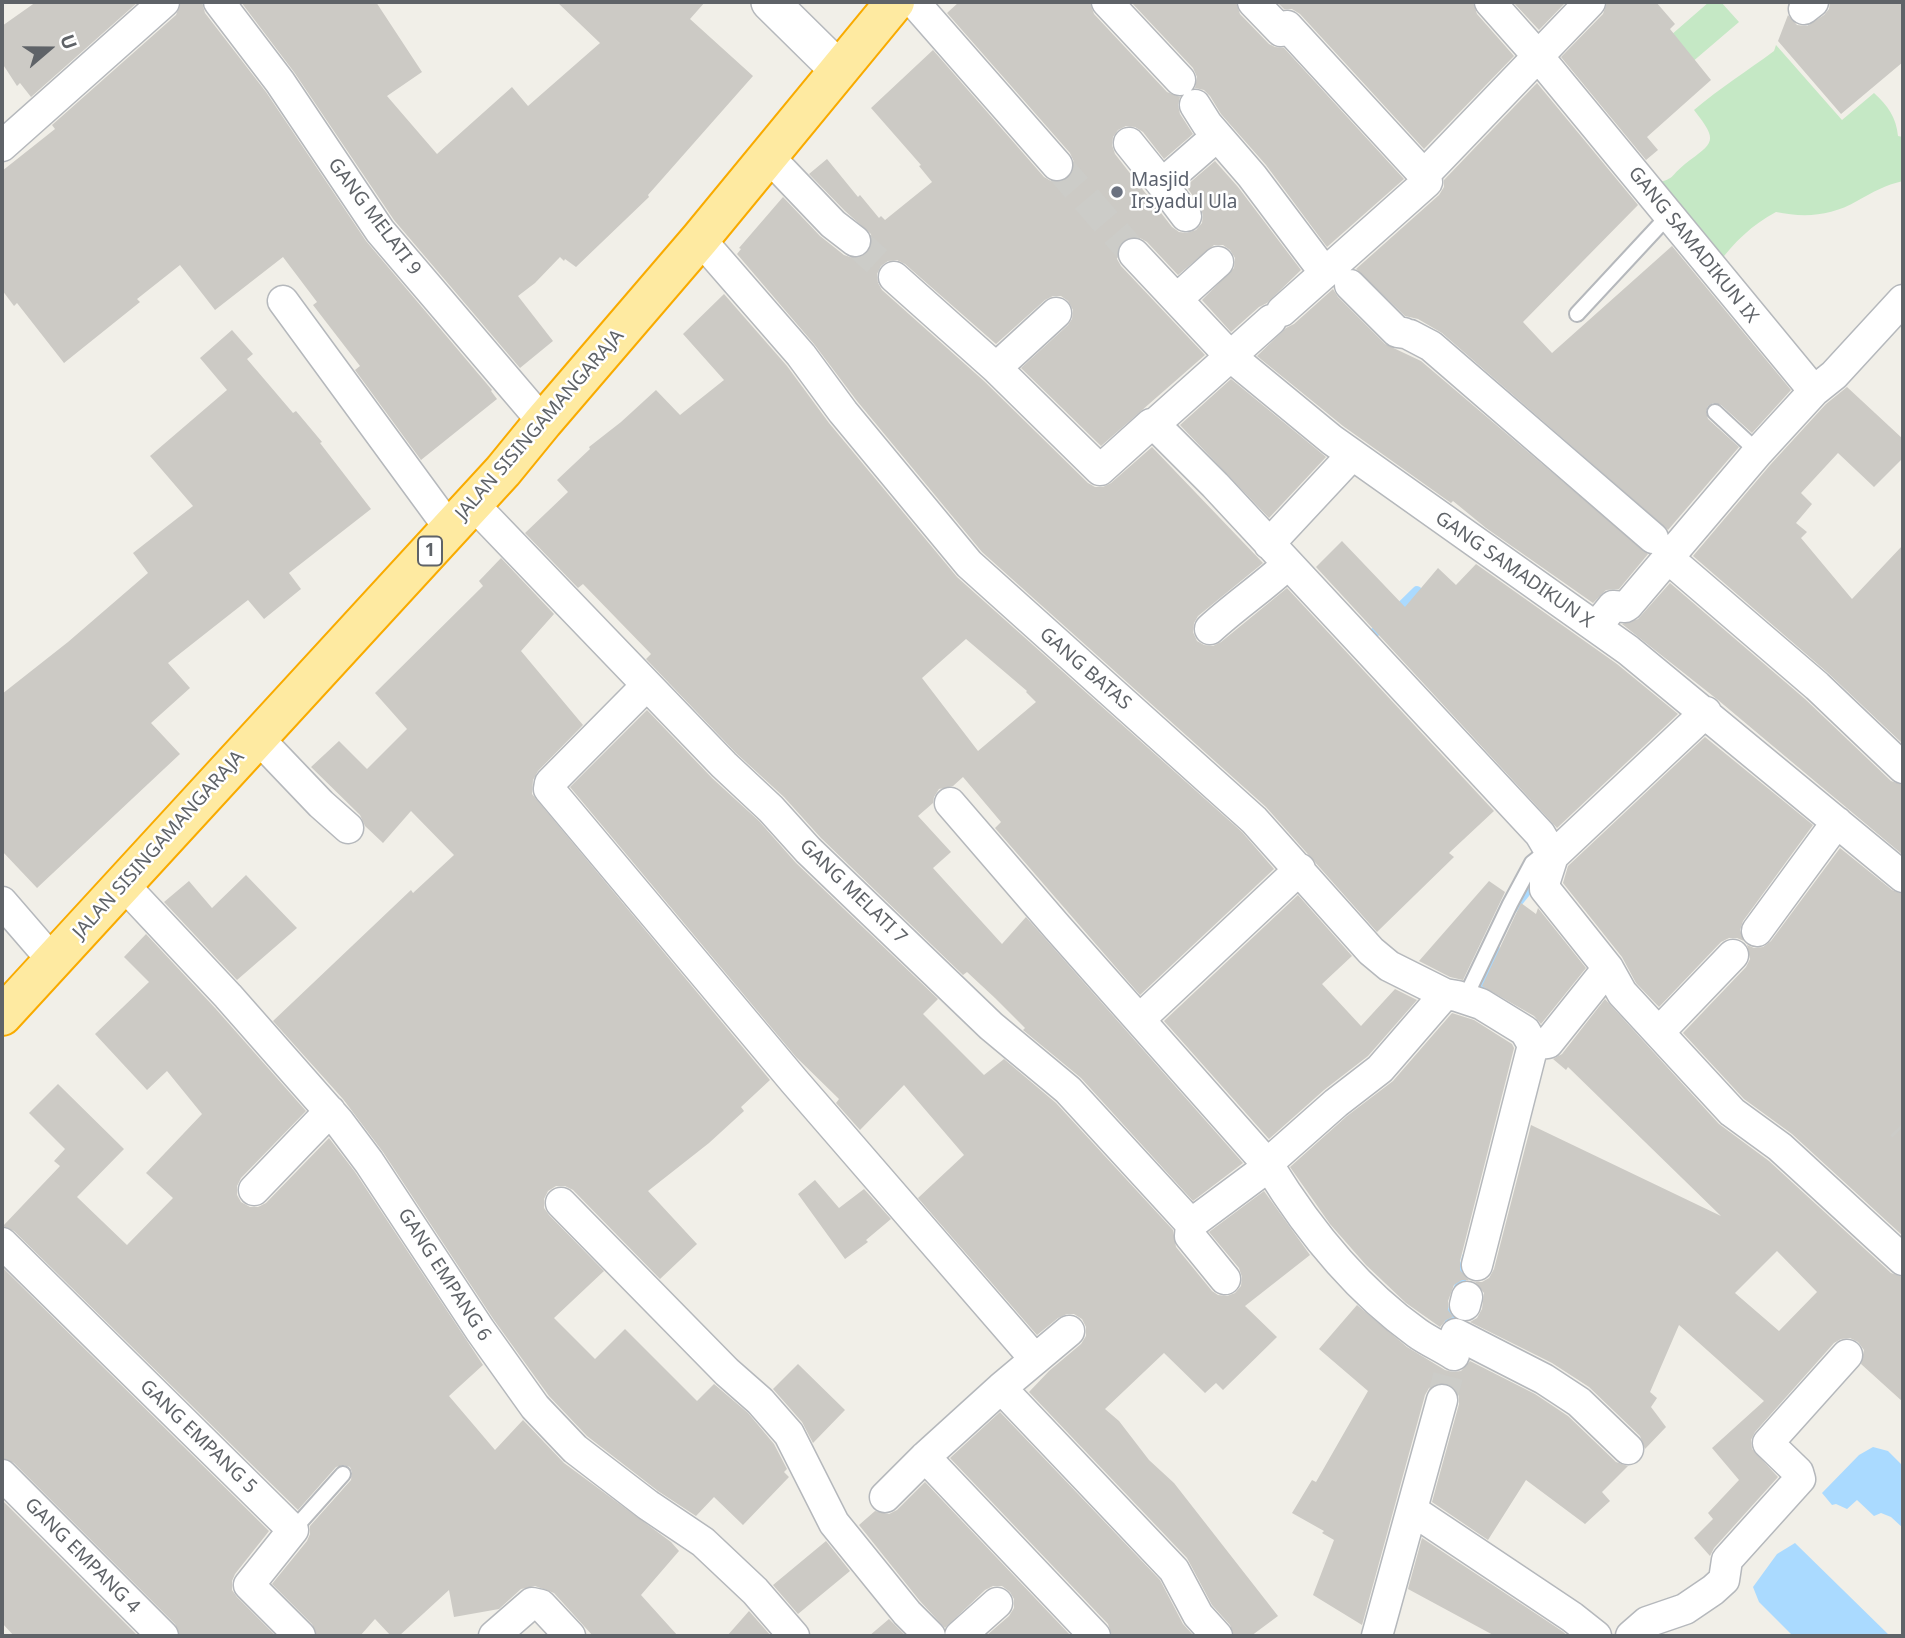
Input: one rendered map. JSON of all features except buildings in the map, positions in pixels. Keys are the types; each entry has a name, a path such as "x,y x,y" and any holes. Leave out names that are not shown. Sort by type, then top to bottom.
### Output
{"highway":[{"name":"1","path":"838,69 895,2"},
{"name":"JALAN SISINGAMANGARAJA","path":"2,1016 462,517 700,239 838,69"}],"street":[{"path":"2,146 164,2"},
{"name":"GANG MELATI 9","path":"219,2 280,82 380,231 542,422"},
{"path":"770,2 838,69"},
{"path":"914,2 1057,164"},
{"path":"1107,2 1188,93 1217,136 1336,273 1397,331 1431,346 1665,550 1817,686 1903,768"},
{"path":"894,277 996,368 1100,470 1277,315 1336,273 1427,182 1424,175 1287,26 1281,31 1253,2"},
{"name":"GANG SAMADIKUN IX","path":"1490,2 1537,55 1814,391"},
{"path":"1424,175 1590,2"},
{"path":"1162,184 1217,136"},
{"path":"1129,143 1186,216"},
{"path":"768,156 834,224 855,241"},
{"name":"GANG BATAS","path":"700,239 801,355 843,412 969,564 1245,812 1300,869 1371,951 1389,966 1455,996 1481,1004 1529,1038"},
{"name":"GANG SAMADIKUN X","path":"1134,254 1230,356 1352,455 1628,650 1903,877"},
{"path":"1177,299 1218,262"},
{"path":"1596,627 1614,606 1628,605 1665,550 1903,300"},
{"name":"GANG MELATI 7","path":"284,301 462,517 647,685 856,896 992,1026 1068,1090 1191,1224 1190,1236 1225,1279"},
{"path":"996,368 1056,313"},
{"path":"1154,423 1540,834 1540,869 1545,888 1608,968 1622,993 1660,1031 1732,1112 1780,1147 1903,1261"},
{"path":"1210,629 1244,598 1256,593 1278,554 1352,455"},
{"path":"647,685 550,783 549,789 794,1081 1035,1359"},
{"path":"1540,869 1706,712"},
{"path":"257,737 321,804 348,828"},
{"path":"950,803 1268,1165 1297,1211 1359,1283 1417,1333 1454,1342 1544,1379 1570,1396 1628,1449"},
{"path":"1756,931 1837,822"},
{"path":"1140,1019 1300,869"},
{"name":"GANG EMPANG 6","path":"122,883 228,996 330,1111 369,1162 480,1330 535,1407 575,1449 703,1542 755,1591 794,1636"},
{"path":"2,902 53,961"},
{"path":"1660,1031 1733,955"},
{"path":"1476,1265 1529,1038 1548,1043 1608,968"},
{"path":"1191,1224 1268,1165 1336,1103 1380,1069 1455,996"},
{"path":"254,1190 330,1111"},
{"path":"561,1203 727,1372 760,1401 789,1434 834,1523 907,1614 930,1636"},
{"name":"GANG EMPANG 5","path":"2,1243 293,1530"},
{"path":"885,1497 1001,1388 1069,1331"},
{"path":"1377,1636 1454,1342"},
{"path":"1631,1636 1647,1622 1685,1609 1724,1580 1727,1560 1800,1479 1798,1472 1768,1443 1847,1355"},
{"path":"1001,1388 1174,1570 1198,1615 1217,1636"},
{"path":"925,1457 1095,1636"},
{"name":"GANG EMPANG 4","path":"2,1475 163,1636"},
{"path":"1412,1510 1572,1617 1596,1636"},
{"path":"293,1530 248,1586 300,1636"},
{"path":"494,1636 532,1603 541,1605 570,1636"},
{"path":"960,1636 997,1603"}],"lane":[{"path":"1577,314 1669,215"},
{"path":"1715,412 1758,452"},
{"path":"1455,996 1540,869"},
{"path":"293,1530 343,1474"}],"green space":[{"path":"1709,2 1721,2 1739,22 1677,75 1655,49"},
{"path":"1776,45 1842,120 1874,93 1879,98 1893,117 1898,136 1903,137 1903,181 1828,213 1797,215 1776,212 1744,235 1718,264 1653,183 1669,179 1710,141 1707,129 1694,110 1774,51"}],"water":[{"path":"1873,1447 1888,1451 1903,1466 1903,1528 1891,1517 1881,1513 1874,1516 1857,1500 1847,1509 1832,1505 1822,1493 1859,1455"},
{"path":"1795,1543 1890,1636 1793,1636 1759,1602 1753,1587 1777,1554"}],"waterway":[{"path":"1369,638 1417,591"},
{"path":"1512,909 1537,878"},
{"path":"1478,992 1495,949"},
{"path":"1447,1333 1467,1257"}],"tunnel":[{"path":"1057,165 1134,254"},
{"path":"855,241 894,277"},
{"path":"1442,1400 1448,1376"}],"place":[{"name":"Masjid Irsyadul Ula","path":"1117,192"}]}
